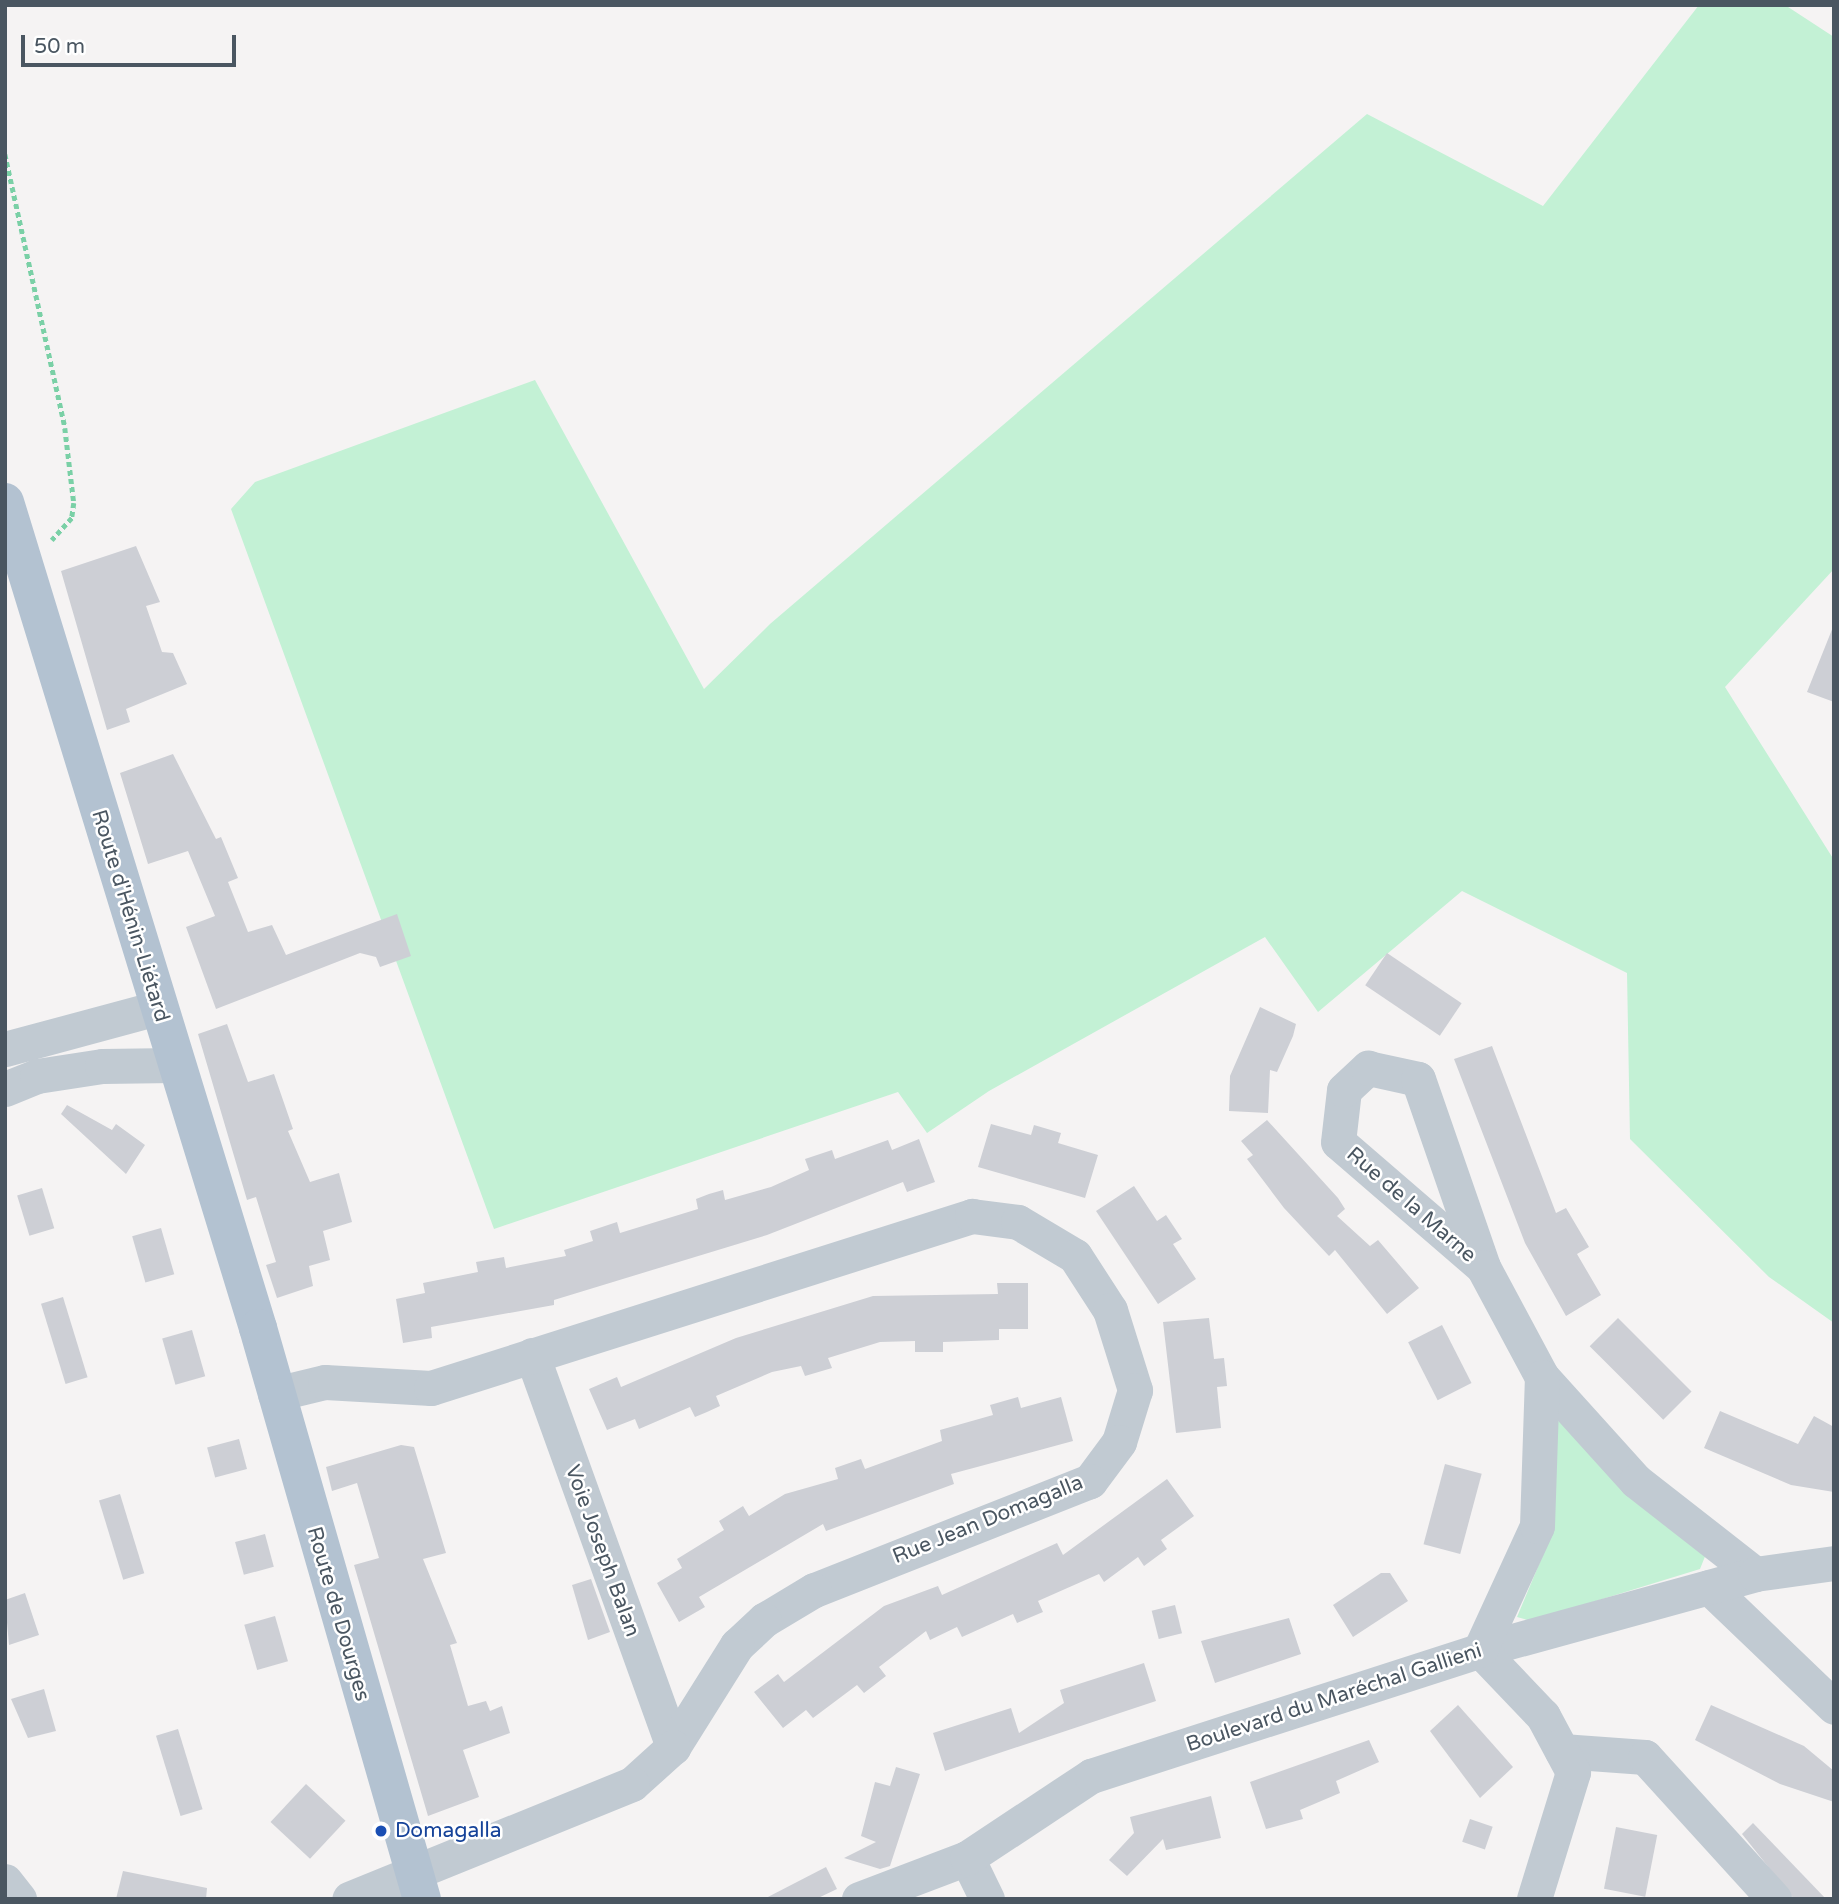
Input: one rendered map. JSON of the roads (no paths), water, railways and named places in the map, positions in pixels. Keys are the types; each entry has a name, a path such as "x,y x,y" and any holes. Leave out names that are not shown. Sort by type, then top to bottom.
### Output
{"main road":[{"name":"Route d'Hénin-Liétard","path":"5,502 23,554 174,1065 258,1328"},
{"name":"Route de Dourges","path":"258,1328 417,1884"}],"street":[{"path":"5,1049 157,1008"},
{"path":"5,1089 37,1076 102,1066 174,1065"},
{"name":"Rue de la Marne","path":"1483,1267 1339,1142 1344,1090 1368,1068 1418,1079 1483,1267 1542,1377 1636,1482 1755,1574"},
{"name":"Rue Jean Domagalla","path":"275,1394 293,1385 325,1382 431,1388 972,1216 1018,1222 1075,1256 1110,1310 1135,1390 1119,1442 1090,1481 814,1590 764,1620 737,1645 673,1747 632,1784 417,1884 349,1899"},
{"name":"Voie Joseph Balan","path":"532,1354 673,1747"},
{"path":"1542,1377 1537,1525 1480,1650 1543,1716 1573,1772 1544,1890"},
{"name":"Boulevard du Maréchal Gallieni","path":"859,1899 967,1858 1091,1776 1480,1650 1755,1574 1834,1563"},
{"path":"1709,1587 1834,1707"},
{"path":"1562,1751 1645,1757 1774,1899"},
{"path":"967,1858 987,1899"},
{"path":"5,1881 19,1899"}],"place":[{"name":"Domagalla","path":"381,1831"}]}
